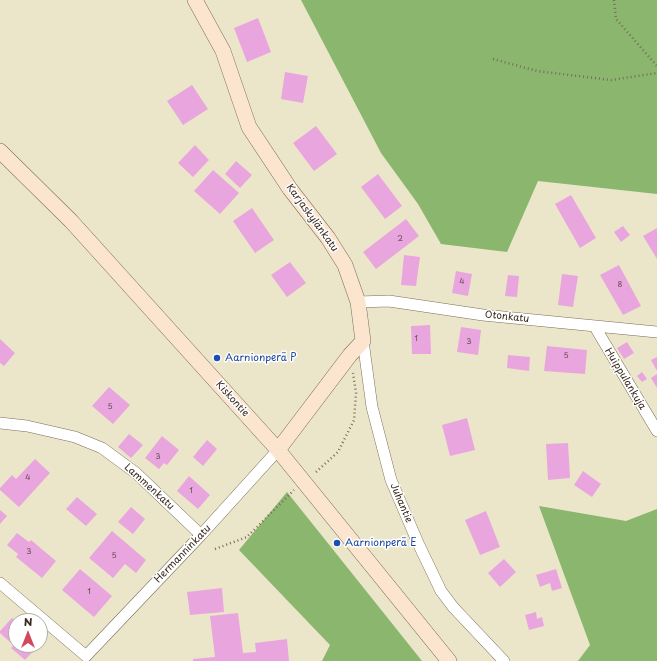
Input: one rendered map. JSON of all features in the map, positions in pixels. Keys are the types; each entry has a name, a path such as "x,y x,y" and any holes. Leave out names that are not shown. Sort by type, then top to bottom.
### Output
{"main road":[{"name":"Karjaskylänkatu","path":"195,0 223,51 249,127 290,189 328,238 345,265 358,302 363,341"},
{"name":"Kiskontie","path":"0,151 71,221 278,450 449,661"},
{"path":"278,450 350,355 363,341"}],"street":[{"name":"Otonkatu","path":"358,302 389,301 483,315 657,332"},
{"name":"Huippulankuja","path":"595,327 657,431"},
{"name":"Juhantie","path":"363,341 372,407 391,480 418,543 441,591 453,607 504,661"},
{"name":"Lammenkatu","path":"0,423 27,426 75,437 102,448 136,472 201,536"},
{"name":"Hermanninkatu","path":"0,583 86,656 201,536 278,450"}],"path":[{"path":"614,0 616,19 657,66"},
{"path":"493,59 536,71 611,80 657,73"},
{"path":"316,472 338,452 354,420 356,393 350,355"},
{"path":"215,549 246,536 294,490"}],"green space":[{"path":"301,0 657,0 657,194 538,181 507,252 441,244 418,204 381,153"},
{"path":"287,492 422,661 322,661 330,645 239,550"},
{"path":"539,506 626,521 657,509 657,661 578,661 590,645"}],"building":[{"path":"258,18 271,52 247,62 234,28"},
{"path":"285,72 308,76 303,103 281,99"},
{"path":"192,85 208,109 183,125 167,101"},
{"path":"316,126 337,154 314,171 293,143"},
{"path":"195,145 209,160 193,177 178,163"},
{"path":"236,161 252,175 240,188 225,174"},
{"path":"213,170 239,193 220,214 194,191"},
{"path":"378,174 402,206 385,219 361,187"},
{"path":"571,195 596,238 580,248 555,204"},
{"path":"252,208 274,240 255,253 233,221"},
{"path":"406,219 419,236 376,269 363,252"},
{"path":"623,226 630,235 621,242 614,232"},
{"path":"657,228 657,259 643,236"},
{"path":"404,255 420,257 416,286 401,285"},
{"path":"290,262 306,283 287,297 271,275"},
{"path":"619,265 641,306 623,315 600,275"},
{"path":"456,271 472,274 468,296 452,293"},
{"path":"562,274 578,276 573,307 558,305"},
{"path":"508,275 519,276 517,297 505,296"},
{"path":"430,325 431,354 412,354 411,326"},
{"path":"461,327 481,330 478,355 457,352"},
{"path":"0,339 15,353 4,366 0,363"},
{"path":"627,342 634,353 624,359 617,348"},
{"path":"547,346 587,350 585,374 544,371"},
{"path":"508,355 530,357 529,371 507,368"},
{"path":"657,357 657,371 651,360"},
{"path":"642,372 647,379 642,382 637,376"},
{"path":"657,374 657,388 651,378"},
{"path":"109,387 130,405 113,424 92,406"},
{"path":"467,418 475,450 450,456 442,425"},
{"path":"129,434 143,445 131,458 118,447"},
{"path":"162,436 179,450 167,465 164,463 159,469 145,458"},
{"path":"207,440 217,449 203,466 193,457"},
{"path":"568,443 570,478 548,480 546,444"},
{"path":"35,459 50,473 19,507 0,490 0,488 12,475 16,479"},
{"path":"583,471 601,484 592,497 574,485"},
{"path":"189,476 210,495 198,509 177,491"},
{"path":"77,497 97,514 86,526 66,509"},
{"path":"131,507 145,519 133,534 118,522"},
{"path":"0,510 7,516 0,524"},
{"path":"486,511 500,547 480,555 465,520"},
{"path":"112,531 146,560 136,573 125,564 113,578 89,558"},
{"path":"17,533 29,542 31,540 56,561 42,578 16,557 18,554 7,545"},
{"path":"504,559 516,572 500,587 488,573"},
{"path":"80,569 112,596 94,617 62,590"},
{"path":"556,569 562,588 552,591 550,583 540,587 536,575"},
{"path":"222,588 224,612 190,615 187,592"},
{"path":"536,612 537,619 542,617 544,626 529,630 525,615"},
{"path":"238,613 243,653 256,652 255,643 287,639 289,661 193,661 193,659 215,657 210,616"},
{"path":"8,622 8,640 0,633 0,631"},
{"path":"17,653 32,653 25,660"}],"place":[{"name":"Aarnionperä P","path":"217,358"},
{"name":"Aarnionperä E","path":"337,543"}]}
